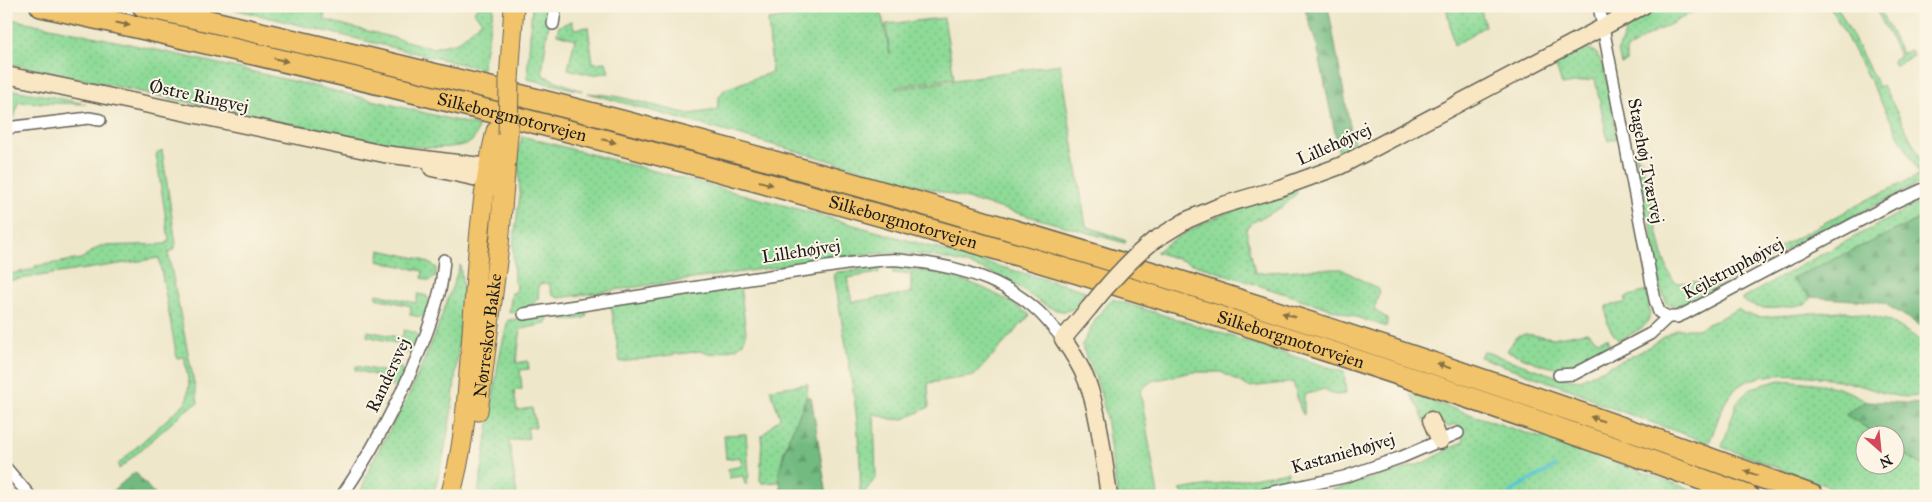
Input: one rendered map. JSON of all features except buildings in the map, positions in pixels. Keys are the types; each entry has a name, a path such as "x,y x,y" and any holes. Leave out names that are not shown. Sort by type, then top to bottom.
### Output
{"highway":[{"name":"Silkeborgmotorvejen","path":"41,6 402,88 642,149 895,219 1144,293 1309,345 1506,411 1748,496"},
{"name":"Silkeborgmotorvejen","path":"143,6 373,59 568,108 738,152 1012,230 1416,356 1699,454 1813,496"}],"main road":[{"name":"Nørreskov Bakke","path":"450,496 458,462 466,406 476,298 478,241 502,133 509,78 514,6"},
{"name":"Nørreskov Bakke","path":"463,496 479,400 499,246 494,175"}],"street":[{"path":"553,24 556,6"},
{"name":"Stagehøj Tværvej","path":"1598,6 1656,300 1659,312 1668,317"},
{"name":"Lillehøjvej","path":"1063,339 1113,277 1133,257 1153,241 1187,220 1220,206 1280,188 1340,166 1643,6"},
{"name":"Østre Ringvej","path":"6,75 384,154 494,175"},
{"path":"6,128 89,118 100,120"},
{"name":"Kejlstruphøjvej","path":"1559,375 1574,374 1650,334 1668,317 1677,317 1684,314 1895,202 1926,188"},
{"name":"Randersvej","path":"342,496 360,470 391,413 427,332 439,292 444,260"},
{"name":"Lillehøjvej","path":"524,314 853,263 898,260 944,266 978,275 1010,291 1039,312 1063,339 1076,359 1087,380 1095,409 1109,496"},
{"path":"1431,420 1440,441"},
{"name":"Kastaniehøjvej","path":"1255,496 1344,477 1402,457 1458,433"},
{"path":"6,468 30,496"}],"green space":[{"path":"221,6 323,6 325,20 433,48 458,42 482,21 474,12 478,6 494,6 482,69"},
{"path":"532,6 551,6 542,72 544,76 582,91 527,79"},
{"path":"854,6 880,6 890,54 886,24 944,18 954,78 896,87 896,89 1060,64 1086,226 1126,241 1125,243 588,93 615,96 689,114 717,110 719,97 725,89 772,72 768,20"},
{"path":"1304,6 1328,6 1351,132 1336,138 1317,46"},
{"path":"1446,6 1480,6 1485,26 1454,46"},
{"path":"1663,6 1705,6 1644,38 1626,50 1626,62 1621,64 1618,50 1629,24"},
{"path":"1830,6 1837,6 1879,87 1883,85 1921,159 1926,156 1926,180 1792,247 1681,307 1667,304 1660,287 1650,240 1653,237 1650,221 1646,216 1635,155 1641,159 1664,260 1670,275 1676,283 1718,280 1869,199 1920,175"},
{"path":"1874,6 1878,6 1902,54 1911,50 1914,56 1895,65 1892,60 1900,56"},
{"path":"6,18 360,97 478,126 477,131 471,142 460,146 427,148 394,144 361,139 6,63"},
{"path":"572,21 574,29 588,27 593,63 606,62 609,72 592,75 568,69 575,39 557,34 559,26"},
{"path":"1581,47 1595,52 1602,63 1617,138 1608,141 1595,79 1562,85 1556,66 1546,67"},
{"path":"6,89 86,104 18,102 14,117 6,122"},
{"path":"1351,132 1355,147 1339,155 1336,138"},
{"path":"522,136 794,208 1086,291 1077,303 1078,305 1070,310 1062,311 1043,304 1009,281 975,267 922,255 886,253 559,298 552,295 549,283 539,284 538,299 525,309 509,313 512,293 516,292 517,285 514,281 513,246 520,195 518,153"},
{"path":"162,150 176,244 173,250 168,253 198,403 186,410 119,469 118,464 187,401 189,384 184,357 177,358 159,258 6,281 6,275 35,269 35,266 81,259 100,246 166,244 169,240 156,154"},
{"path":"1296,189 1297,193 1284,206 1253,222 1246,229 1255,273 1341,269 1380,290 1374,310 1387,318 1387,327 1156,252 1189,231 1223,214"},
{"path":"1926,199 1926,216 1792,279 1811,297 1806,304 1781,308 1764,308 1748,304 1742,299 1798,267"},
{"path":"1926,216 1926,329 1882,302 1811,297 1791,279"},
{"path":"380,250 421,259 436,267 436,277 429,281 422,278 423,271 378,261"},
{"path":"460,265 464,295 452,408 444,453 433,496 359,496 371,464 409,395 435,335"},
{"path":"892,267 930,272 965,281 997,295 1030,315 974,376 928,383 929,407 914,415 897,420 874,413 876,477 862,496 860,496 859,441 856,413 834,274 880,268 878,273 847,278 852,302 911,293 911,274 893,273"},
{"path":"740,286 746,332 743,343 736,348 713,354 701,351 620,362 611,305"},
{"path":"1647,291 1650,312 1647,323 1619,341 1608,325 1606,306 1625,303 1626,297"},
{"path":"377,294 416,303 418,294 427,296 429,303 426,315 421,317 410,315 411,306 376,298"},
{"path":"1112,299 1344,372 1346,394 1335,395 1324,389 1304,395 1304,415 1301,411 1293,382 1249,387 1221,372 1192,372 1152,381 1140,390 1158,495 1118,496 1103,401 1082,345 1097,317"},
{"path":"1738,309 1745,314 1762,317 1841,311 1890,321 1922,341 1926,347 1926,394 1907,397 1897,396 1851,383 1807,376 1773,375 1757,378 1743,383 1729,396 1709,443 1595,402 1595,400 1580,393 1480,357 1483,351 1558,377 1580,380 1640,352 1677,329 1698,329"},
{"path":"583,310 587,316 584,318 564,321 561,318 561,313"},
{"path":"547,317 548,321 545,324 521,329 516,363 528,361 529,369 520,370 522,389 514,391 517,410 532,408 536,427 527,428 529,438 509,441 517,496 478,496 499,358 508,320"},
{"path":"404,330 416,333 418,339 413,350 406,353 398,351 400,344 367,336 368,331 402,338"},
{"path":"1587,332 1598,341 1607,338 1609,345 1587,359 1569,367 1549,367 1507,351 1516,337 1525,334 1553,338"},
{"path":"356,366 391,373 394,366 401,367 402,378 395,386 381,385 382,377 355,370"},
{"path":"1780,380 1815,383 1835,387 1867,401 1846,414 1861,424 1854,424 1854,474 1904,474 1904,453 1926,468 1926,496 1854,496 1722,447 1737,402 1751,388"},
{"path":"808,384 802,409 782,457 780,482 762,483 760,480 762,436 780,417 770,389"},
{"path":"1410,394 1541,438 1542,436 1693,490 1691,496 1311,496 1424,463 1464,441 1457,424 1448,427 1434,416 1424,421 1419,408"},
{"path":"807,397 811,397 827,496 782,496 779,474 789,437"},
{"path":"1867,401 1926,404 1926,468 1904,453 1904,424 1860,424 1845,414"},
{"path":"746,434 749,474 747,484 745,484 743,476 729,478 728,469 742,466 740,457 726,459 724,435"},
{"path":"135,472 156,496 107,496"},
{"path":"1288,472 1286,478 1280,482 1185,496 1180,490"}],"waterway":[{"path":"1509,496 1511,492 1554,467"}]}
